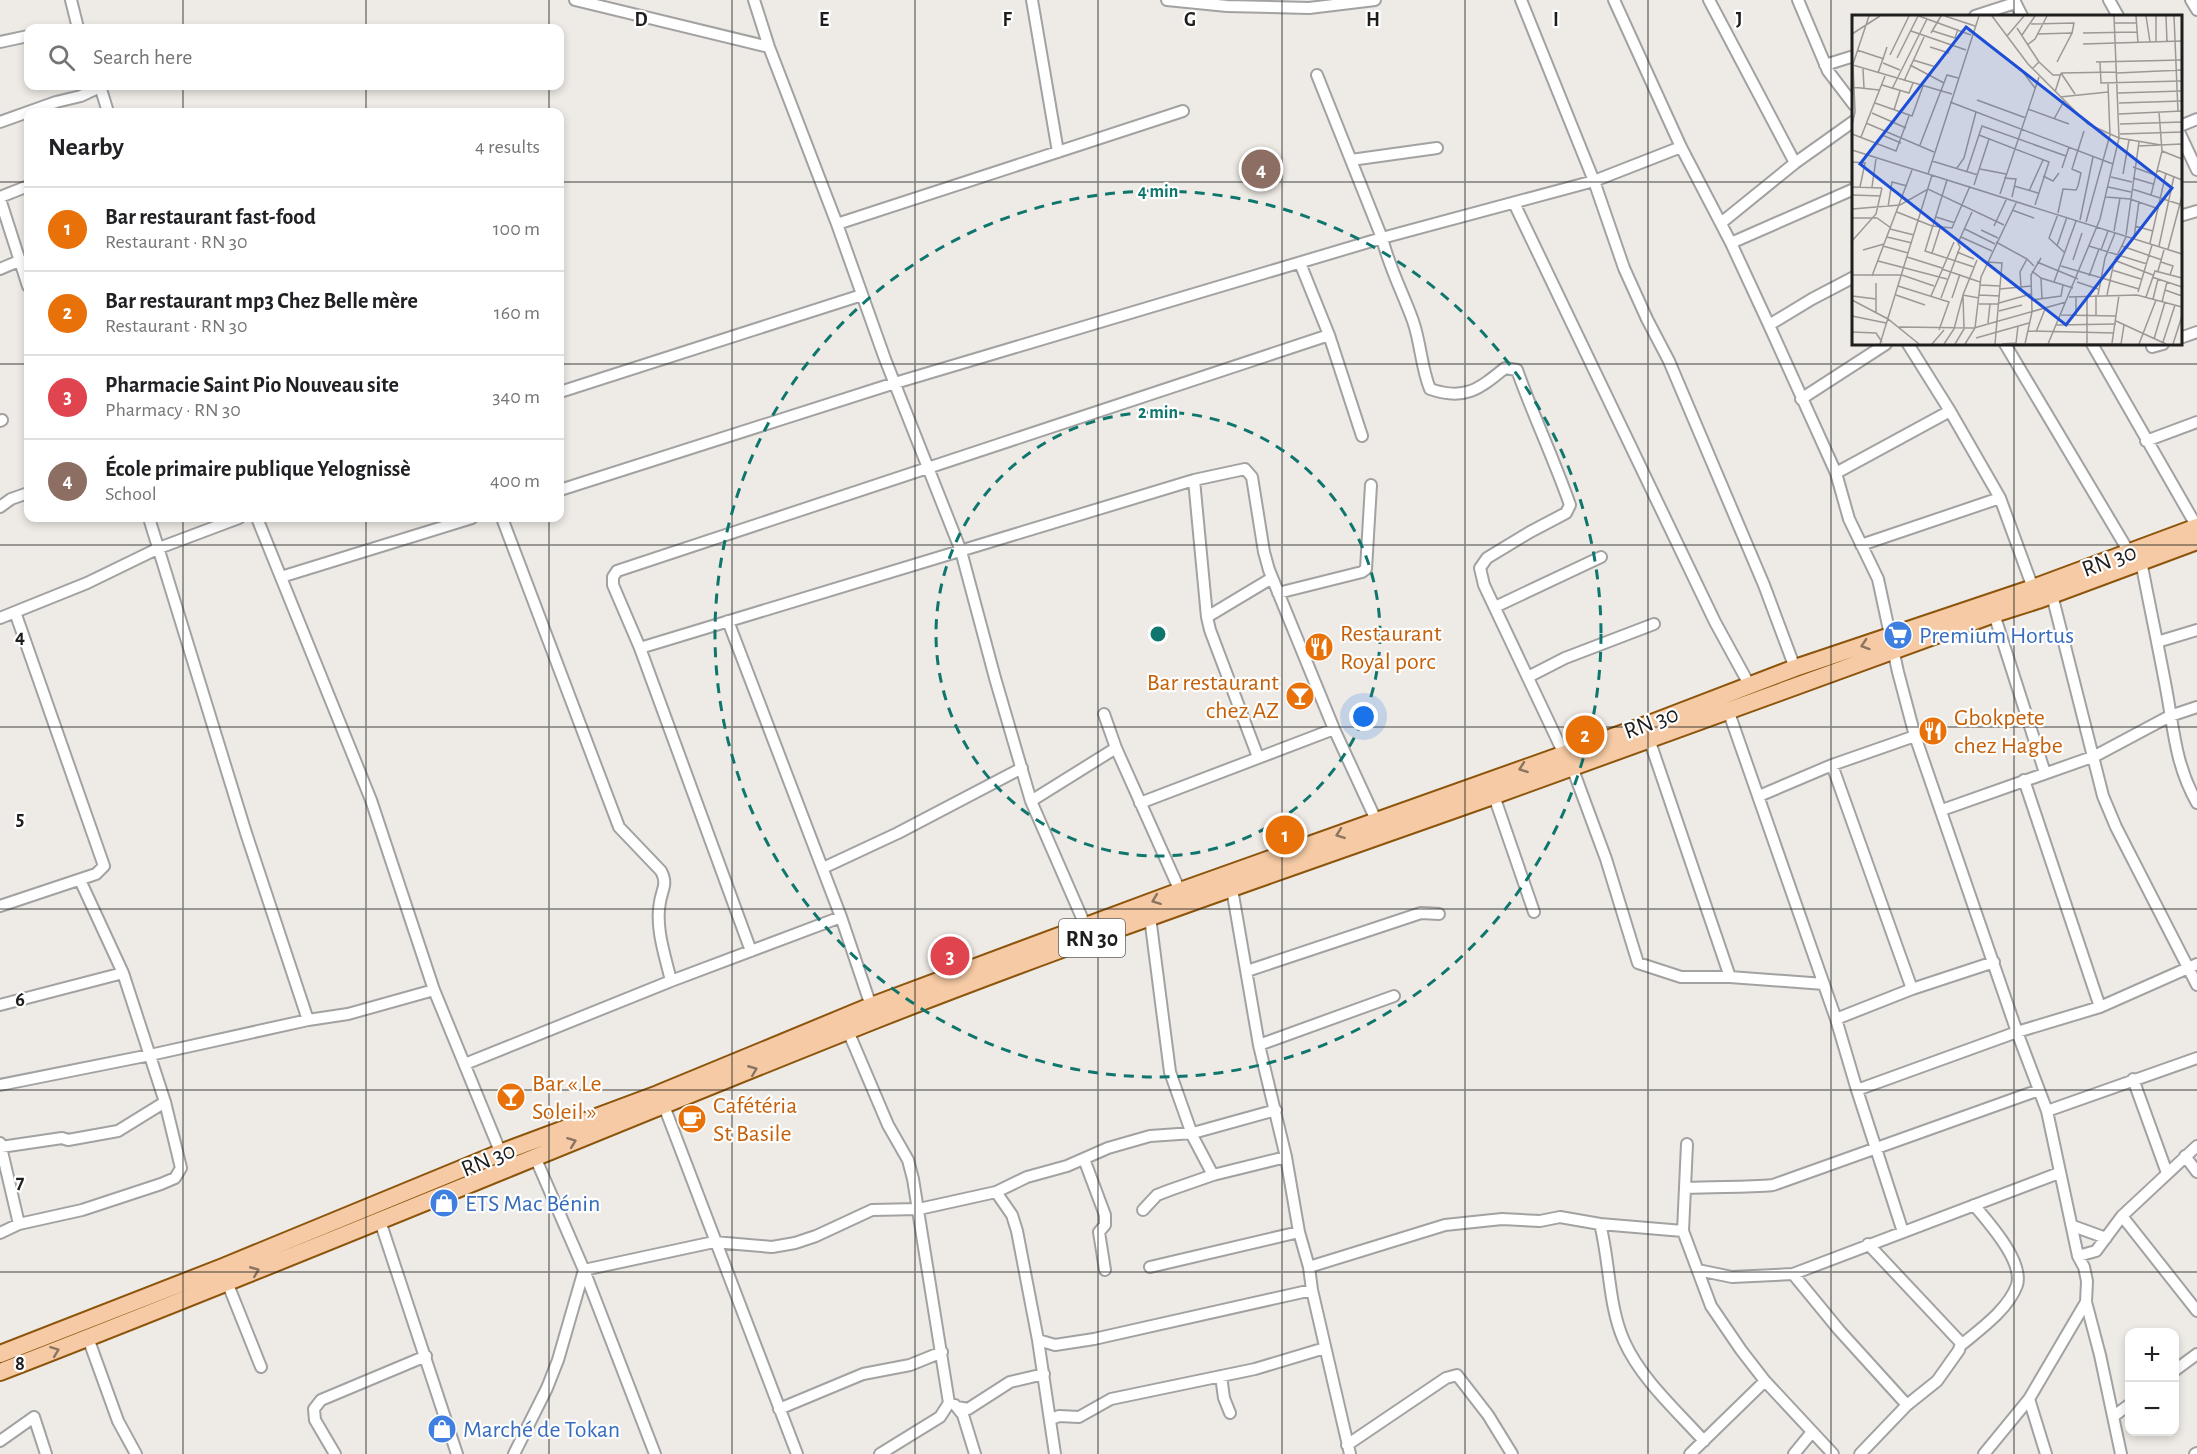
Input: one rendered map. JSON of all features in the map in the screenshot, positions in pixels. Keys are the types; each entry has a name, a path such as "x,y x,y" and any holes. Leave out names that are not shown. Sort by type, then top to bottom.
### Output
{"main road":[{"name":"RN 30","path":"0,1372 380,1221 503,1160 535,1157 849,1031 1150,917 1494,796 1568,760 1795,668 1891,644 2052,595 2197,527"},
{"name":"RN 30","path":"0,1354 503,1160 871,1006 1180,891 1376,820 1568,760 1649,739 1728,710 2034,588 2135,556 2197,541"}],"street":[{"path":"71,0 77,24"},
{"path":"574,0 769,47"},
{"path":"754,0 769,47 895,383 961,551 1031,801 1086,927"},
{"path":"1032,0 1058,152"},
{"path":"1167,0 1246,7 1309,8 1375,0"},
{"path":"1521,0 1594,181 1624,268 1669,361 1764,585 1795,668"},
{"path":"1614,0 1681,147 1731,243 1769,325 1836,473 1850,519 1878,579 1891,644 1915,736 2017,1032 2047,1111 2078,1256 2084,1267 2087,1281 2086,1302 2121,1454"},
{"path":"1709,0 1795,163"},
{"path":"1798,0 1825,65 1852,102"},
{"path":"2109,0 2117,15"},
{"path":"2191,0 2197,10"},
{"path":"1978,15 2014,2"},
{"path":"0,42 24,37"},
{"path":"1825,65 1852,57"},
{"path":"1317,75 1414,322 1423,371 1430,389 1446,394 1465,394 1478,389 1505,368 1517,370 1570,505 1566,513 1530,531 1487,558 1480,568 1484,585 1568,760 1606,859 1638,963 1681,977 1730,977 1824,984"},
{"path":"39,108 81,96 92,90"},
{"path":"101,90 107,108"},
{"path":"837,224 1183,111"},
{"path":"0,122 24,113"},
{"path":"2182,126 2197,119"},
{"path":"1721,223 1795,163 1852,122"},
{"path":"2182,136 2197,170"},
{"path":"564,489 895,383 1382,238 1594,181 1681,147"},
{"path":"1352,160 1437,148"},
{"path":"24,188 0,198 24,271"},
{"path":"1731,243 1852,190"},
{"path":"1514,203 1715,622 1750,686"},
{"path":"2182,216 2197,211"},
{"path":"0,269 21,260"},
{"path":"1300,263 1329,335 1362,436"},
{"path":"1769,325 1820,294 1852,278"},
{"path":"564,391 862,295"},
{"path":"2182,338 2197,332"},
{"path":"751,951 640,648 613,585 613,577 617,571 1329,335"},
{"path":"1801,399 1884,345"},
{"path":"1909,345 2000,498 2034,588"},
{"path":"2006,345 2135,556 2157,642 2174,745 2197,803"},
{"path":"2093,345 2197,527"},
{"path":"2152,347 2159,345"},
{"path":"1836,473 1950,411"},
{"path":"2146,441 2197,422"},
{"path":"640,648 1194,480 1245,469 1252,477 1264,552 1272,578 1334,729 1376,820"},
{"path":"1194,480 1210,630 1258,757"},
{"path":"1278,593 1362,572 1366,568 1371,485"},
{"path":"0,507 11,499 24,494"},
{"path":"1861,545 2000,498"},
{"path":"150,522 246,833 309,1020"},
{"path":"0,618 87,583 159,548 228,522"},
{"path":"258,522 371,800 434,990 503,1160"},
{"path":"281,577 459,522"},
{"path":"504,522 619,827 662,871 665,879 658,925 671,981"},
{"path":"1495,607 1601,557"},
{"path":"1207,617 1272,578"},
{"path":"2052,595 2095,756 2103,796 2116,827 2193,966 2197,985"},
{"path":"0,906 96,874 104,866 15,612"},
{"path":"1994,614 2045,773"},
{"path":"728,621 823,868 871,1006"},
{"path":"1528,677 1565,658 1654,624"},
{"path":"2157,642 2197,630"},
{"path":"1942,810 2095,756 2170,716 2197,707"},
{"path":"1728,710 1836,1019 1903,1232"},
{"path":"1104,714 1116,748 1180,891"},
{"path":"1140,803 1334,729"},
{"path":"1759,796 1832,765 1915,736"},
{"path":"1649,739 1730,977"},
{"path":"1031,801 1116,748"},
{"path":"1832,765 1912,989"},
{"path":"823,868 1022,768"},
{"path":"2186,778 2197,774"},
{"path":"2024,780 2100,1007"},
{"path":"1494,796 1534,912"},
{"path":"0,1233 19,1224 82,1210 175,1178 181,1168 165,1102 123,973 80,880"},
{"path":"1232,889 1259,1045 1276,1110 1299,1232 1309,1267 1312,1290 1348,1450 1446,1378 1457,1375 1488,1415 1512,1454"},
{"path":"1247,971 1421,913 1439,914"},
{"path":"465,1064 671,981 841,917"},
{"path":"1150,917 1170,1072 1193,1133 1213,1175"},
{"path":"1836,1019 1912,989 1994,962"},
{"path":"1857,1090 2017,1032 2100,1007 2193,966"},
{"path":"0,1005 123,973"},
{"path":"0,1085 309,1020 348,1014 434,990"},
{"path":"1259,1045 1394,996"},
{"path":"849,1031 888,1125 908,1160 919,1209 953,1405 963,1415 975,1454"},
{"path":"2047,1111 2197,1058"},
{"path":"2133,1079 2168,1173"},
{"path":"1685,1188 1712,1186 1746,1188 1773,1185 2039,1090"},
{"path":"19,1224 1,1145 62,1138 68,1140 118,1131 165,1102"},
{"path":"664,1106 714,1242 797,1454"},
{"path":"584,1270 714,1242 772,1247 795,1243 816,1236 872,1210 919,1209 996,1192 1108,1148 1150,1136 1193,1133 1276,1110"},
{"path":"1687,1144 1683,1231 1711,1306 1765,1381 1833,1454"},
{"path":"2078,1256 2096,1251 2122,1216 2197,1146"},
{"path":"1143,1210 1157,1195 1213,1175 1286,1156"},
{"path":"2185,1156 2197,1172"},
{"path":"535,1157 584,1270 655,1454"},
{"path":"1084,1159 1105,1215 1105,1225 1099,1232 1105,1270"},
{"path":"1698,1270 1732,1277 1793,1274 2059,1173"},
{"path":"996,1192 1012,1215 1017,1231 1044,1374 1055,1454"},
{"path":"1860,1454 1907,1405 1937,1381 1962,1344 2002,1309 2017,1284 2016,1272 2005,1244 1974,1205"},
{"path":"2122,1216 2197,1311"},
{"path":"1309,1267 1445,1225 1502,1219 1540,1221 1560,1217 1600,1224 1683,1231"},
{"path":"380,1221 457,1454"},
{"path":"1600,1224 1616,1312 1624,1340 1640,1368 1704,1441"},
{"path":"2073,1226 2106,1238"},
{"path":"1150,1267 1299,1232"},
{"path":"1868,1244 1962,1344"},
{"path":"514,1454 547,1388 558,1360 584,1270"},
{"path":"1793,1274 1839,1330 1907,1405"},
{"path":"227,1282 261,1367"},
{"path":"1038,1340 1055,1345 1094,1339 1312,1290"},
{"path":"1984,1454 2029,1399 2086,1302"},
{"path":"88,1338 118,1421 136,1454"},
{"path":"1051,1419 1059,1416 1079,1417 1112,1399 1221,1376 1325,1348"},
{"path":"779,1409 863,1374 910,1365 942,1352"},
{"path":"2179,1368 2197,1354"},
{"path":"332,1453 315,1420 314,1409 321,1400 426,1356"},
{"path":"953,1405 968,1409 1010,1382 1044,1374"},
{"path":"1221,1376 1224,1398 1230,1413"},
{"path":"1690,1454 1765,1381"},
{"path":"2029,1399 2046,1454"},
{"path":"879,1454 939,1417 953,1405"},
{"path":"2114,1416 2125,1408"},
{"path":"0,1441 34,1417 46,1454"},
{"path":"1794,1454 1812,1432"}],"place":[{"name":"École primaire publique Yelognissè","path":"1261,169"},
{"name":"Premium Hortus","path":"1898,635"},
{"name":"Restaurant Royal porc","path":"1319,647"},
{"name":"Bar restaurant chez AZ","path":"1300,696"},
{"name":"Gbokpete chez Hagbe","path":"1933,731"},
{"name":"Bar restaurant mp3 Chez Belle mère","path":"1585,735"},
{"name":"Bar restaurant fast-food","path":"1285,835"},
{"name":"Pharmacie Saint Pio Nouveau site","path":"950,956"},
{"name":"Bar « Le Soleil »","path":"511,1097"},
{"name":"Cafétéria St Basile","path":"692,1119"},
{"name":"ETS Mac Bénin","path":"444,1203"},
{"name":"Marché de Tokan","path":"442,1429"}]}
